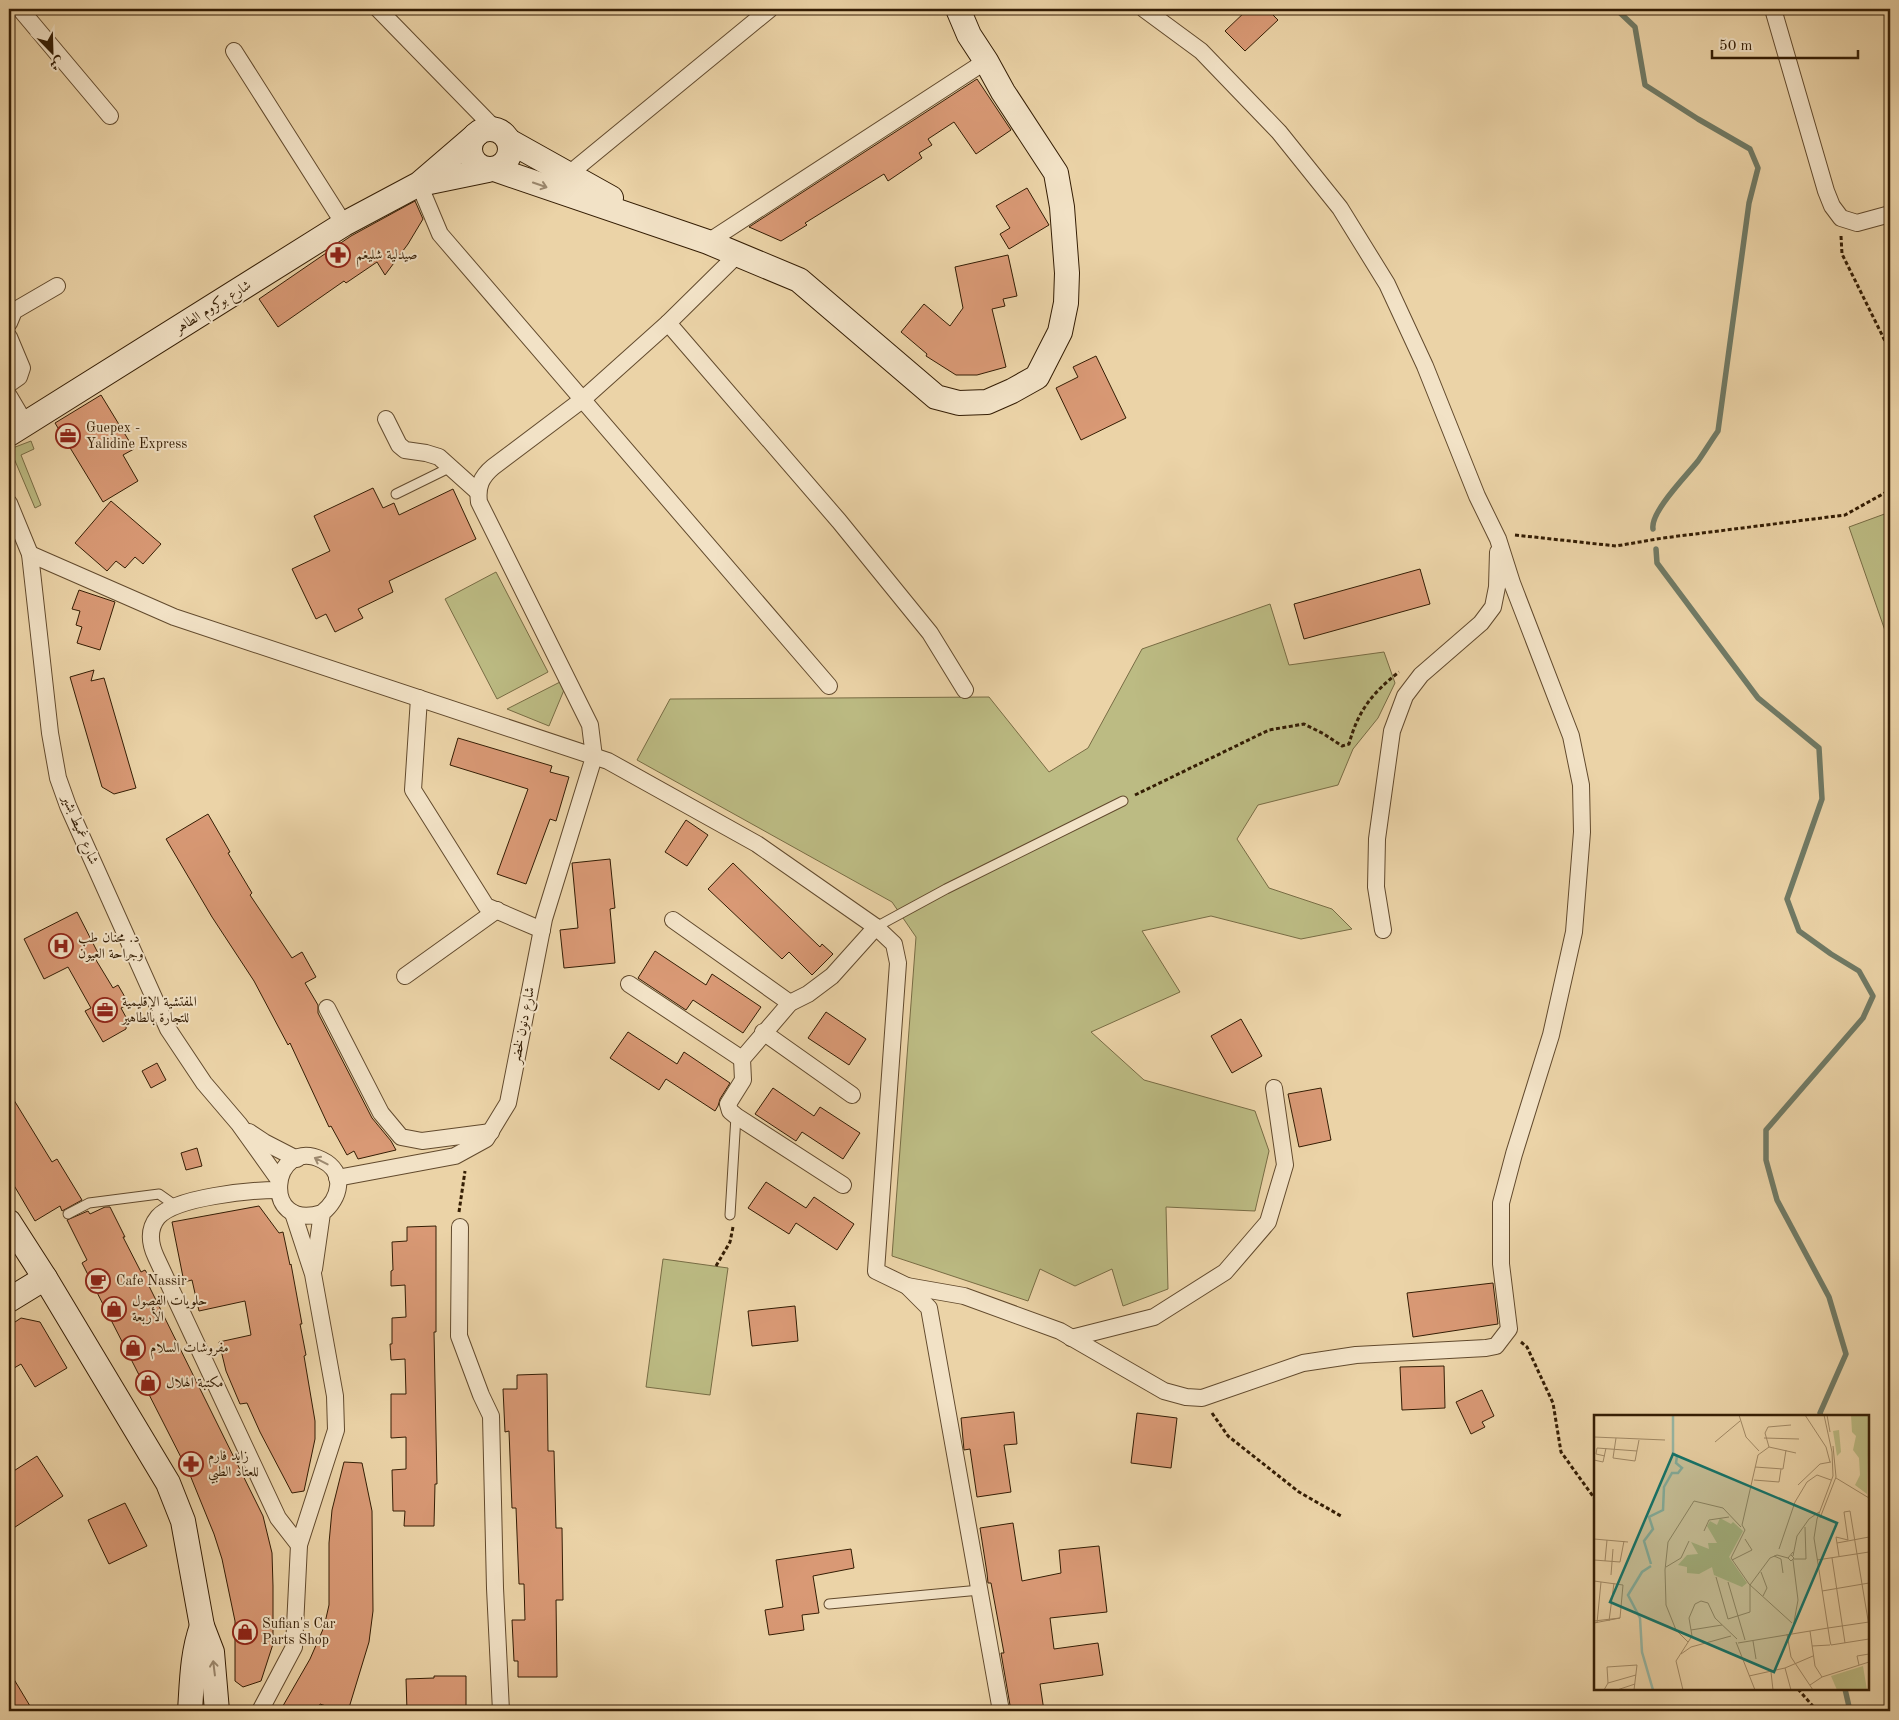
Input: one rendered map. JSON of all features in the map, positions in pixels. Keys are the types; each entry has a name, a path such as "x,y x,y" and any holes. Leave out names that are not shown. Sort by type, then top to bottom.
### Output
{"main road":[{"path":"493,135 470,146 472,159 476,164 708,242 799,280 936,397 959,404 988,402 1037,377 1060,332 1066,303 1068,273 1062,207 1056,173 1003,92 969,35 958,9"},
{"path":"419,184 500,167 510,153 493,135"},
{"path":"493,135 569,174 651,222"},
{"path":"419,184 493,135"},
{"name":"شارع بوكروم الطاهر","path":"17,428 344,224 419,184"},
{"path":"9,1222 45,1278 168,1483 183,1521 202,1626 212,1652 217,1711"},
{"path":"9,1300 45,1278"},
{"path":"190,1711 192,1664 202,1626"}],"street":[{"path":"20,9 110,116"},
{"path":"378,9 493,135"},
{"path":"569,174 770,9"},
{"path":"30,554 174,617 608,761 757,844 876,927 894,944 898,963 876,1271 907,1286 964,1296 1060,1331 1164,1391 1202,1398 1303,1363 1356,1355 1496,1346 1504,1338 1508,1329 1501,1264 1501,1203 1514,1154 1551,1035 1574,932 1582,832 1581,785 1570,736 1512,583 1498,540 1477,496 1426,366 1387,284 1340,208 1279,132 1201,51 1144,9"},
{"path":"1773,9 1832,206 1841,218 1857,223 1890,214"},
{"path":"234,51 344,224"},
{"path":"708,242 986,61"},
{"path":"419,184 440,234 829,686"},
{"path":"594,757 590,725 479,502 480,482 485,474 582,400 668,323 738,254"},
{"path":"9,323 14,311 56,286"},
{"path":"668,323 839,521 930,633 965,690"},
{"path":"9,337 22,368 20,377 9,384"},
{"path":"9,396 17,428"},
{"path":"386,418 399,445 405,450 433,454 451,467 478,492"},
{"name":"شارع غميط بشير","path":"9,503 30,554 50,734 58,778 68,806 168,1029 204,1083 239,1124"},
{"path":"1383,930 1376,887 1377,839 1392,731 1405,696 1422,675 1481,623 1493,608 1497,586 1498,540"},
{"path":"419,698 413,790 486,906 542,930"},
{"name":"شارع دنون لخضر","path":"338,1178 455,1156 486,1139 491,1132 508,1103 542,930 594,757"},
{"path":"405,976 497,910"},
{"path":"673,920 790,1002"},
{"path":"843,1185 736,1116 730,1111 728,1104 743,1080 742,1059 762,1032 790,1002 808,994 832,976 876,927"},
{"path":"629,984 742,1059"},
{"path":"328,1008 381,1113 401,1137 422,1141 491,1132"},
{"path":"762,1032 852,1095"},
{"path":"1071,1338 1154,1317 1225,1272 1268,1222 1285,1165 1274,1088"},
{"path":"239,1124 264,1142 297,1159"},
{"path":"239,1124 278,1185"},
{"path":"306,1156 321,1160 333,1169 338,1178 336,1199 322,1214 303,1216 293,1213 280,1199 278,1185 282,1171 297,1159 306,1156"},
{"path":"278,1185 234,1193 166,1210 158,1217 150,1237 151,1247 278,1518 299,1545"},
{"path":"260,1711 294,1647 299,1545 336,1430 335,1396 313,1274 293,1213"},
{"path":"313,1274 322,1214"},
{"path":"460,1227 459,1336 491,1416 495,1588 502,1711"},
{"path":"907,1286 929,1308 1001,1711"}],"lane":[{"path":"396,494 451,467"},
{"path":"876,927 946,889 1123,801"},
{"path":"730,1214 736,1116"},
{"path":"68,1214 89,1203 159,1194 176,1206"},
{"path":"829,1604 980,1590"}],"path":[{"path":"1841,218 1842,254 1890,351"},
{"path":"1498,540 1516,535 1616,546 1663,538 1845,515 1890,490"},
{"path":"1123,801 1269,730 1304,724 1342,746 1350,744 1354,725 1366,702 1404,670 1422,675"},
{"path":"460,1227 458,1215 466,1162 462,1152"},
{"path":"716,1266 730,1242 734,1226 730,1214"},
{"path":"1508,1329 1527,1347 1553,1403 1561,1452 1594,1498"},
{"path":"1202,1398 1228,1436 1299,1492 1341,1516"},
{"path":"1799,1690 1816,1711"}],"shaded area":[{"path":"31,441 34,449 21,455 41,505 35,508 10,449"},
{"path":"1890,512 1890,645 1849,527"},
{"path":"496,572 548,672 497,699 445,599"},
{"path":"1270,604 1289,665 1384,652 1395,683 1378,718 1353,749 1338,785 1258,805 1237,839 1269,888 1332,909 1352,929 1301,939 1211,916 1142,931 1180,992 1091,1032 1144,1080 1255,1111 1269,1151 1255,1211 1166,1207 1168,1289 1123,1306 1112,1269 1075,1286 1040,1269 1028,1301 892,1256 916,937 892,902 637,760 670,699 989,697 1049,772 1088,748 1142,649"},
{"path":"560,682 564,690 549,726 507,709"},
{"path":"663,1259 728,1268 710,1395 646,1387"}],"building":[{"path":"1248,9 1267,9 1278,20 1245,51 1225,31"},
{"path":"977,79 1011,130 976,154 954,122 928,139 932,145 919,153 922,158 888,181 884,174 805,223 807,225 781,241 749,227"},
{"path":"1027,188 1049,225 1009,249 1000,234 1010,228 996,206"},
{"path":"415,201 423,219 408,244 385,275 377,262 346,283 344,281 278,327 259,299 351,236"},
{"path":"1008,255 1017,296 1003,299 1005,306 992,309 1006,367 977,375 956,375 926,356 927,354 901,332 924,304 950,326 963,308 955,267"},
{"path":"1096,356 1126,418 1081,440 1056,388 1078,377 1073,367"},
{"path":"101,395 134,449 123,455 138,481 103,502 55,423"},
{"path":"373,488 383,508 394,503 399,515 453,489 476,539 389,581 393,592 358,609 363,618 335,632 326,614 316,619 292,569 330,551 314,516"},
{"path":"111,501 161,544 143,564 135,557 125,568 116,561 107,571 75,543"},
{"path":"1420,569 1430,604 1304,639 1294,604"},
{"path":"79,590 115,602 100,650 77,643 82,627 76,625 80,611 72,609"},
{"path":"94,670 91,681 104,678 136,788 114,794 102,787 70,677"},
{"path":"458,738 552,766 550,772 569,777 556,821 550,819 526,884 497,874 528,789 450,765"},
{"path":"208,814 230,852 228,853 252,893 250,895 292,958 302,952 316,977 305,983 318,1005 318,1013 372,1118 396,1150 358,1159 354,1151 347,1155 331,1126 329,1127 290,1043 288,1045 254,981 212,917 166,839"},
{"path":"686,820 708,835 687,866 665,852"},
{"path":"610,859 615,908 610,909 615,963 564,968 560,930 578,928 572,863"},
{"path":"733,863 820,947 822,944 833,954 812,975 789,952 782,959 708,889"},
{"path":"77,912 98,953 93,955 113,988 118,985 129,1004 121,1008 127,1019 126,1029 103,1042 85,1011 91,1008 68,967 44,979 24,939"},
{"path":"655,951 706,985 712,974 761,1007 743,1033 693,1000 686,1010 638,978"},
{"path":"826,1012 866,1039 849,1065 808,1038"},
{"path":"1241,1019 1262,1056 1232,1073 1211,1036"},
{"path":"628,1032 677,1064 684,1052 730,1083 715,1111 666,1079 659,1090 610,1058"},
{"path":"157,1063 166,1080 151,1088 142,1071"},
{"path":"773,1088 814,1116 820,1107 860,1133 843,1159 802,1132 796,1141 755,1114"},
{"path":"1321,1088 1331,1140 1299,1147 1288,1094"},
{"path":"9,1092 52,1162 57,1159 82,1200 62,1211 60,1206 35,1221 9,1177"},
{"path":"197,1148 202,1166 186,1170 181,1153"},
{"path":"766,1182 806,1208 814,1197 854,1224 837,1250 796,1223 789,1234 748,1208"},
{"path":"259,1206 279,1233 283,1232 302,1324 300,1324 306,1355 304,1356 315,1421 315,1439 304,1491 292,1493 247,1403 240,1404 226,1371 219,1342 251,1335 245,1301 199,1311 192,1280 184,1282 172,1222"},
{"path":"105,1207 110,1207 141,1272 145,1270 150,1278 149,1286 263,1516 272,1553 273,1644 261,1681 243,1687 235,1681 235,1621 222,1559 214,1534 190,1475 82,1263 87,1260 67,1220 88,1211 90,1214"},
{"path":"436,1226 436,1332 434,1332 437,1484 435,1484 434,1526 404,1526 405,1511 393,1511 392,1470 406,1469 406,1437 391,1438 391,1394 406,1394 405,1359 391,1360 390,1344 392,1344 392,1318 406,1317 405,1285 391,1286 391,1271 393,1270 392,1242 407,1241 407,1227"},
{"path":"1493,1283 1498,1324 1413,1337 1407,1293"},
{"path":"795,1306 798,1341 752,1346 748,1311"},
{"path":"21,1318 40,1322 67,1368 35,1387 21,1364 9,1371 9,1326"},
{"path":"1444,1366 1445,1408 1402,1410 1400,1367"},
{"path":"547,1374 548,1451 554,1451 556,1528 562,1528 563,1600 556,1600 557,1677 518,1677 518,1661 514,1661 512,1620 525,1620 524,1584 519,1584 516,1508 512,1508 509,1431 505,1432 503,1389 517,1389 517,1375"},
{"path":"1482,1390 1494,1416 1482,1422 1485,1427 1471,1434 1456,1402"},
{"path":"1014,1412 1017,1444 1004,1445 1011,1492 977,1497 970,1449 964,1450 961,1418"},
{"path":"1137,1413 1177,1418 1171,1468 1131,1463"},
{"path":"37,1456 63,1496 9,1531 9,1474"},
{"path":"344,1462 362,1463 372,1511 373,1611 369,1642 348,1711 341,1711 320,1704 317,1711 280,1711 310,1659 324,1627 329,1605 329,1543 332,1510"},
{"path":"125,1503 147,1546 109,1564 88,1520"},
{"path":"1013,1523 1022,1581 1061,1573 1059,1550 1099,1546 1107,1612 1050,1618 1054,1649 1098,1643 1103,1675 1040,1684 1044,1711 1011,1711 1001,1653 1004,1653 991,1583 988,1583 980,1528"},
{"path":"851,1549 854,1568 813,1576 819,1613 802,1615 804,1630 769,1635 765,1610 783,1607 776,1560"},
{"path":"9,1671 33,1711 9,1711"},
{"path":"434,1676 466,1676 466,1711 407,1711 406,1679 434,1678"}],"waterway":[{"path":"1616,9 1635,27 1645,85 1750,149 1758,168 1749,203 1718,431 1698,461 1657,513 1653,529"},
{"path":"1656,549 1657,563 1758,698 1819,748 1822,799 1787,899 1799,931 1859,971 1873,996 1863,1018 1766,1130 1766,1160 1777,1200 1829,1297 1846,1354 1821,1415"},
{"path":"1845,1690 1850,1711"}],"place":[{"name":"صيدلية شليغم","path":"338,255"},
{"name":"Guepex - Yalidine Express","path":"68,436"},
{"name":"د. محنان طب وجراحة العيون","path":"61,946"},
{"name":"المفتشية الإقليمية للتجارة بالطاهير","path":"105,1010"},
{"name":"Cafe Nassir","path":"98,1281"},
{"name":"حلويات الفصول الأربعة","path":"114,1309"},
{"name":"مفروشات السلام","path":"133,1348"},
{"name":"مكتبة الهلال","path":"148,1383"},
{"name":"زايد فارم للعتاد الطبي","path":"191,1464"},
{"name":"Sufian's Car Parts Shop","path":"245,1632"}]}
